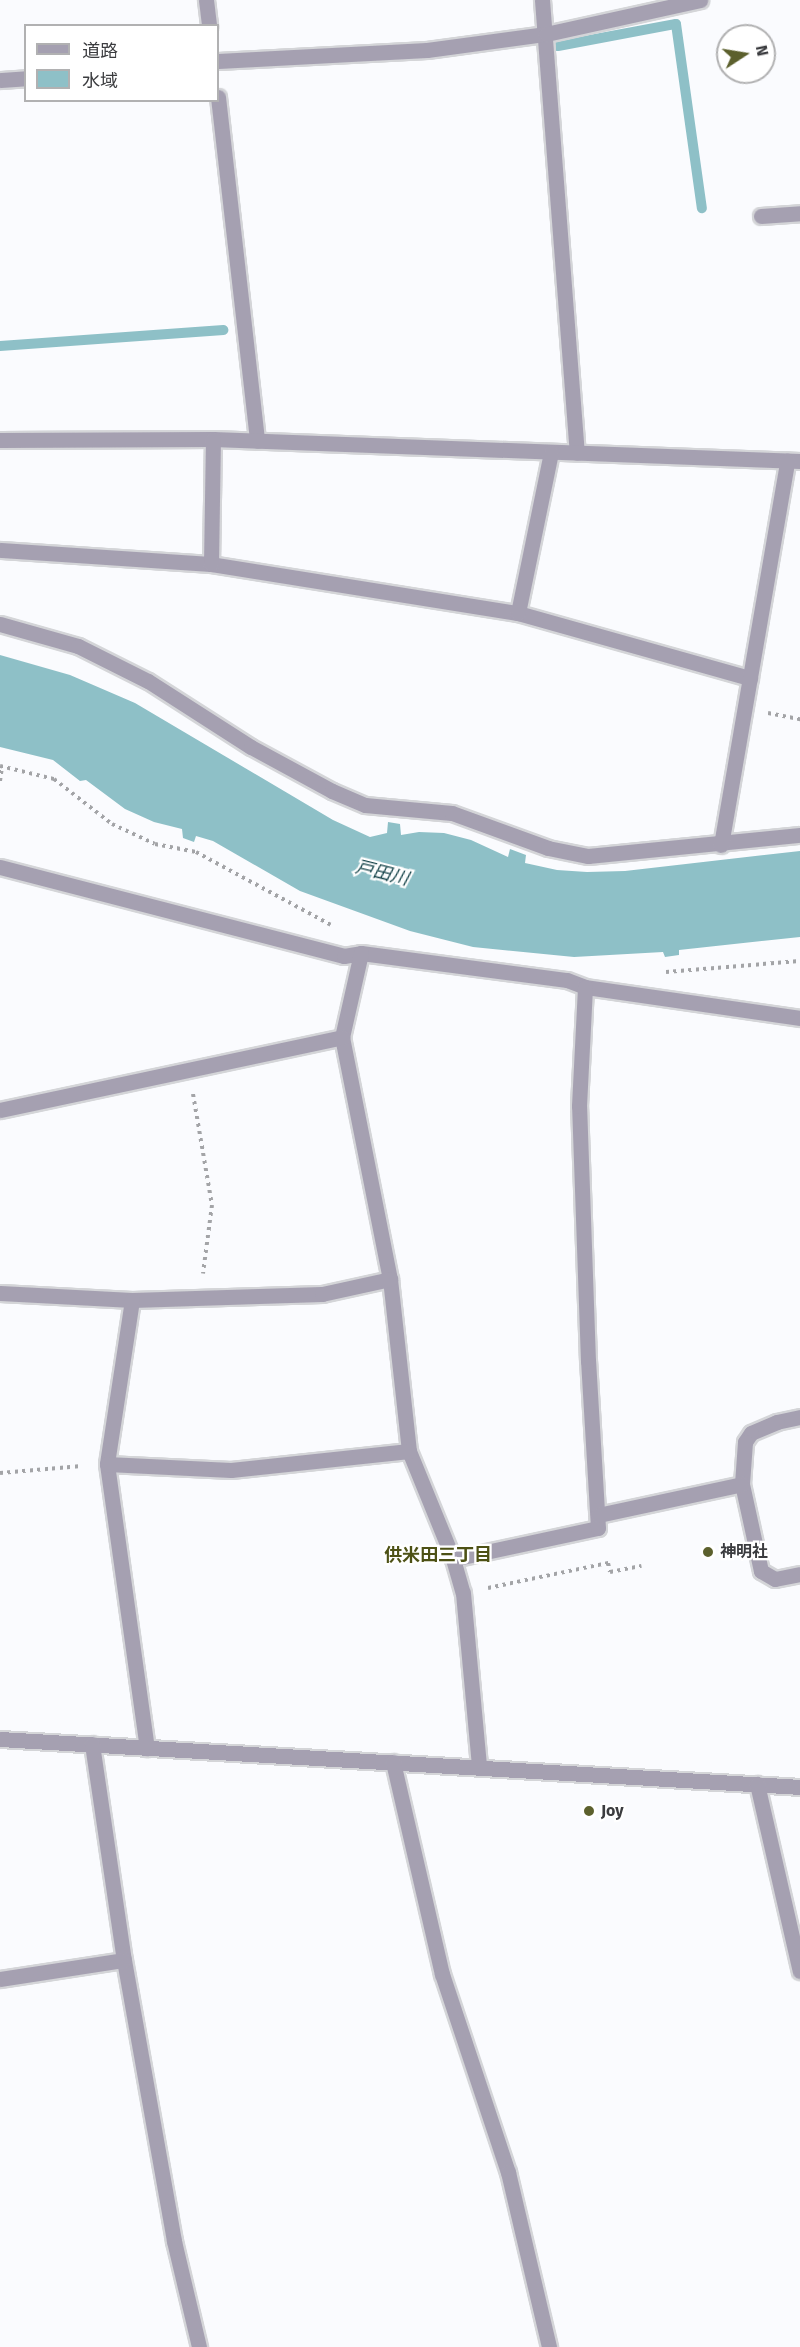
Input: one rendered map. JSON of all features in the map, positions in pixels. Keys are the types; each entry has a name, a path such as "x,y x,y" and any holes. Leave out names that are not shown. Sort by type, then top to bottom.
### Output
{"street":[{"path":"206,0 209,24"},
{"path":"542,0 577,453"},
{"path":"219,61 427,50 546,34 700,0"},
{"path":"0,80 24,78"},
{"path":"219,102 257,441"},
{"path":"761,216 800,213"},
{"path":"211,564 213,439"},
{"path":"0,440 213,439 794,461 750,678 721,845"},
{"path":"518,613 551,452"},
{"path":"0,550 211,564 518,613 750,678"},
{"path":"0,624 78,646 148,681 251,747 332,791 365,805 452,813 548,848 588,856 721,845 800,835"},
{"path":"0,867 344,956 361,953 567,980 585,987 800,1018"},
{"path":"361,953 342,1037 390,1279 408,1451 453,1559 463,1593 478,1767"},
{"path":"453,1559 598,1528 588,1361 579,1106 585,987"},
{"path":"0,1110 342,1037"},
{"path":"0,1293 132,1300 321,1294 390,1279"},
{"path":"132,1300 107,1464 147,1748"},
{"path":"800,1417 777,1422 752,1433 745,1442 742,1484 761,1571 775,1579 800,1574"},
{"path":"107,1464 231,1470 408,1451"},
{"path":"598,1515 742,1484"},
{"path":"0,1738 800,1786"},
{"path":"92,1744 124,1960 174,2241 199,2347"},
{"path":"393,1762 442,1974 508,2172 549,2347"},
{"path":"757,1784 800,1971"},
{"path":"0,1979 124,1960"}],"path":[{"path":"745,709 800,719"},
{"path":"0,781 1,766 54,779 112,824 155,844 196,852 334,926"},
{"path":"660,972 800,961"},
{"path":"189,1069 212,1205 200,1298"},
{"path":"0,1473 107,1464"},
{"path":"463,1593 608,1563 610,1572 641,1566"}],"water":[{"name":"戸田川","path":"0,655 70,675 135,703 333,820 370,837 387,833 388,822 400,824 401,835 419,832 444,833 471,840 508,857 510,849 526,855 525,863 557,870 587,872 625,871 800,851 800,937 679,950 679,955 665,957 663,952 574,957 473,947 410,931 300,891 213,841 196,836 194,842 183,838 182,829 154,822 125,809 86,780 80,781 53,760 0,747"}],"waterway":[{"path":"558,46 676,24 702,208"},
{"path":"0,346 223,330"}],"place":[{"name":"神明社","path":"708,1552"},
{"name":"Joy","path":"589,1811"}],"district":[{"name":"供米田三丁目","path":"438,1555"}]}
